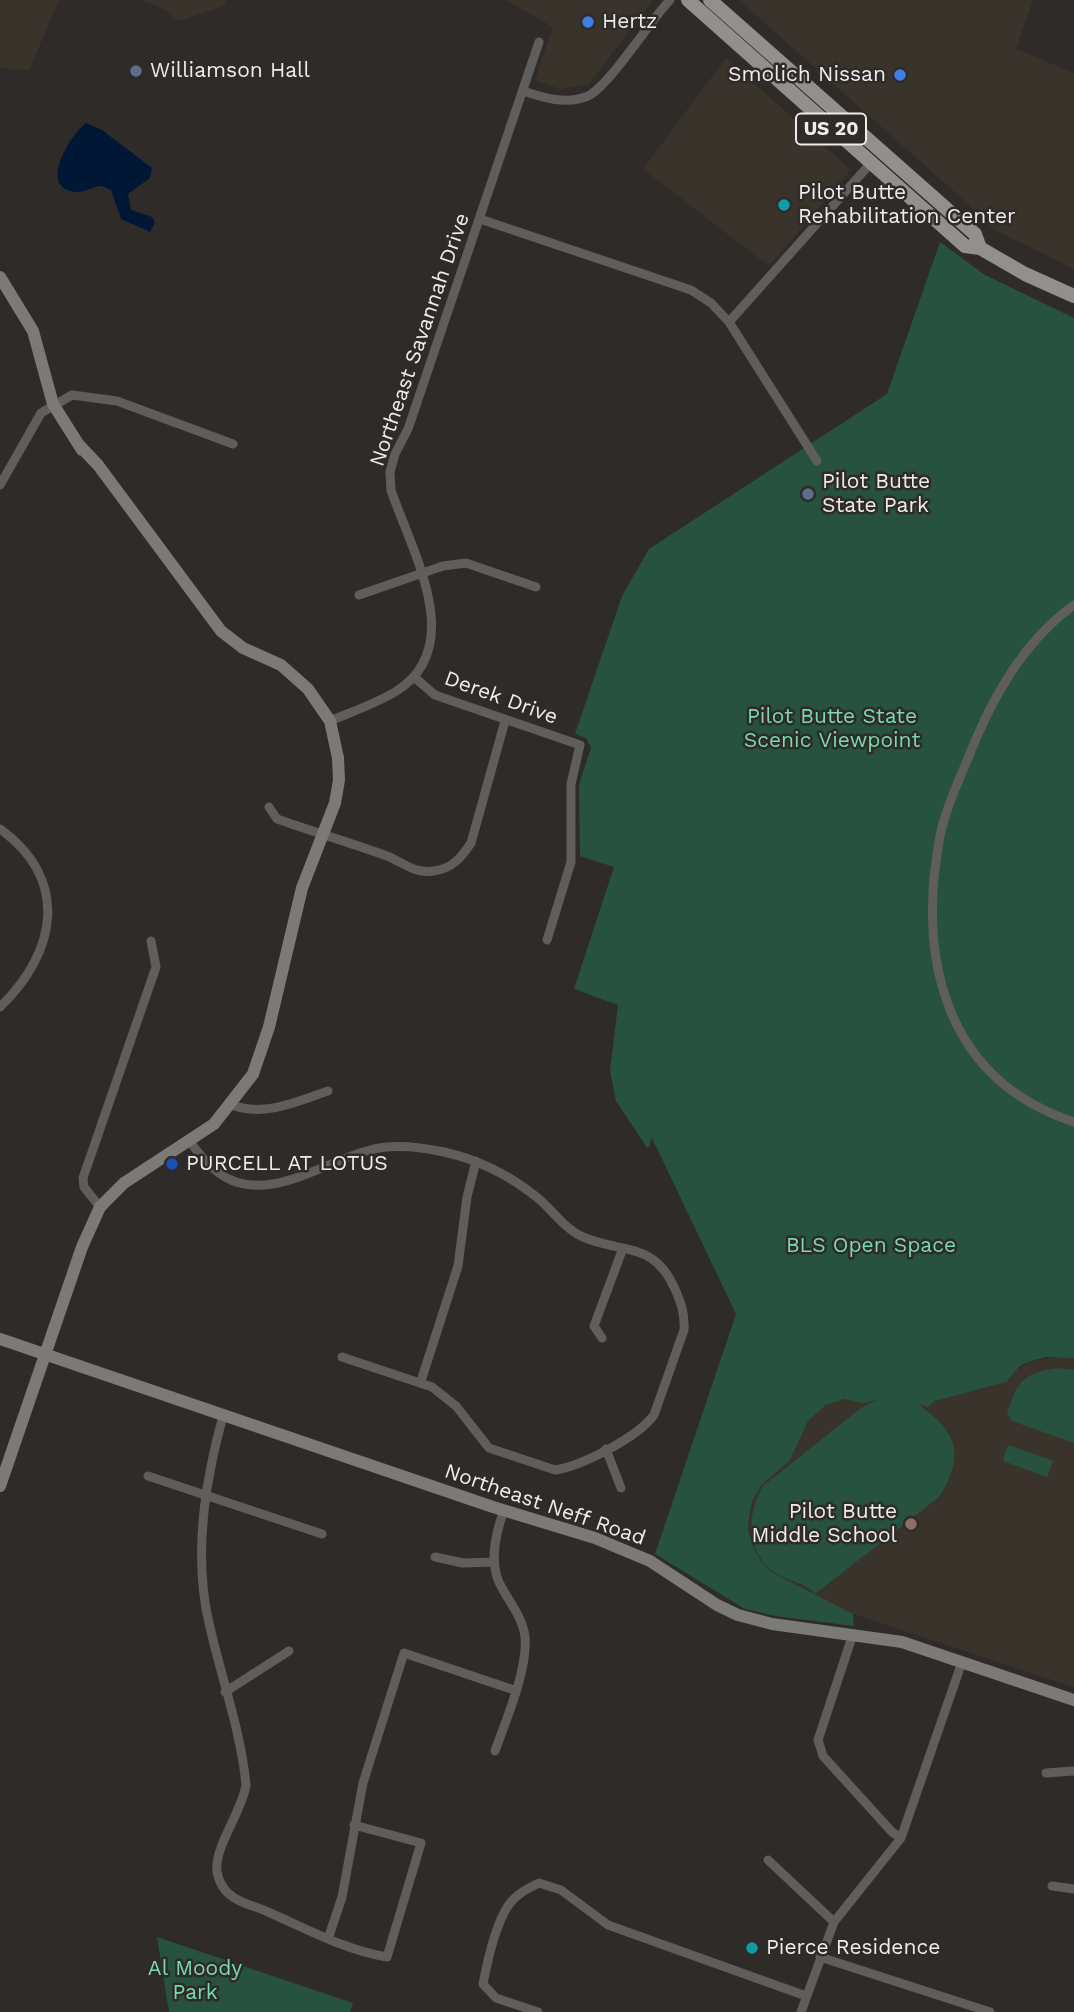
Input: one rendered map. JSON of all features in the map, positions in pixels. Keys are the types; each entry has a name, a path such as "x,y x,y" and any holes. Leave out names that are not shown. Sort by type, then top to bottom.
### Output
{"main road":[{"name":"US 20","path":"688,0 965,246 980,248 1025,274 1074,296"},
{"name":"US 20","path":"710,0 975,234 980,248"}],"street":[{"path":"523,91 549,100 589,95 611,76 670,0"},
{"name":"Northeast Savannah Drive","path":"330,722 396,692 414,677 429,652 433,611 391,490 390,472 395,454 408,429 539,42"},
{"path":"729,322 870,164"},
{"path":"480,219 691,290 711,303 729,322 817,461"},
{"path":"0,277 33,331 53,404 79,445 98,465 221,631 243,648 281,665 308,689 330,722 340,780 323,835 302,888 260,1057 231,1105 214,1124 124,1183 100,1207 82,1247 0,1486"},
{"path":"0,485 41,413 72,395 117,401 233,444"},
{"path":"359,595 443,566 466,563 536,587"},
{"path":"1074,605 1055,619 1025,652 979,732 940,836 933,908 934,947 940,986 954,1023 970,1049 993,1076 1021,1098 1074,1122"},
{"name":"Derek Drive","path":"414,677 435,695 580,745 571,784 572,855 547,940"},
{"path":"269,807 277,819 390,858 412,870 435,871 459,860 471,843 505,720"},
{"path":"0,829 18,842 37,869 46,900 47,931 38,962 20,987 0,1007"},
{"path":"100,1207 84,1187 83,1178 156,967 152,941"},
{"path":"231,1105 243,1110 280,1108 328,1091"},
{"path":"190,1142 217,1172 227,1179 257,1185 284,1182 372,1149 407,1146 475,1161 496,1169 526,1189 578,1235 651,1256 669,1275 682,1304 684,1329 654,1415 648,1424 606,1449 566,1468 555,1470 489,1448 445,1394 421,1381 342,1357"},
{"path":"421,1381 458,1266 467,1197 475,1161"},
{"path":"602,1338 594,1326 623,1248"},
{"name":"Northeast Neff Road","path":"0,1339 624,1549 738,1615 772,1624 902,1643 1074,1700"},
{"path":"223,1416 205,1494 201,1545 208,1619 246,1785 243,1802 221,1849 217,1868 221,1886 237,1900 328,1939 367,1954 387,1958 421,1843 354,1825"},
{"path":"606,1449 621,1488"},
{"path":"148,1476 322,1534"},
{"path":"495,1751 526,1651 524,1634 500,1585 494,1562 495,1539 504,1510"},
{"path":"435,1558 463,1563 494,1562"},
{"path":"853,1634 818,1740 823,1756 892,1832 901,1838"},
{"path":"225,1692 289,1651"},
{"path":"328,1939 342,1897 363,1783 404,1653 514,1690"},
{"path":"801,2012 834,1922 901,1838 962,1662"},
{"path":"1046,1773 1074,1771"},
{"path":"768,1860 834,1922"},
{"path":"538,2012 496,1998 483,1984 486,1966 508,1906 521,1892 539,1884 561,1890 608,1925 806,1996"},
{"path":"1052,1886 1074,1889"},
{"path":"820,1958 990,2012"}],"shaded area":[{"path":"0,0 59,0 29,70 0,68"},
{"path":"141,0 226,0 224,6 178,21 166,10"},
{"path":"505,0 653,0 588,85 560,89 535,80 553,27"},
{"path":"739,0 1033,0 1016,49 1074,73 1074,269 991,228 966,202"},
{"path":"726,58 851,170 769,266 643,169"},
{"name":"Pilot Butte Middle School","path":"1061,1356 1074,1358 1074,1687 853,1614 773,1573 761,1561 748,1531 752,1501 762,1485 790,1460 808,1421 826,1405 844,1399 862,1403 902,1398 929,1407 934,1401 999,1381 1031,1361"}],"green space":[{"name":"Pilot Butte State Scenic Viewpoint","path":"940,242 985,275 1074,318 1074,1358 1046,1357 1031,1361 1020,1366 1006,1382 934,1401 929,1407 918,1404 942,1424 953,1445 953,1468 939,1497 815,1594 807,1587 777,1574 759,1556 752,1533 757,1498 763,1486 861,1408 877,1400 862,1403 844,1399 826,1405 808,1421 790,1460 762,1485 752,1501 748,1531 754,1548 761,1561 773,1573 853,1614 854,1626 775,1616 745,1609 655,1554 736,1314 652,1138 648,1149 616,1101 610,1070 618,1005 574,989 614,867 580,856 579,785 591,747 586,738 575,734 622,596 649,549 887,394"},
{"path":"1058,1368 1074,1370 1074,1443 1012,1421 1007,1414 1014,1394 1023,1380"},
{"path":"1008,1445 1053,1461 1047,1477 1003,1461"},
{"name":"Al Moody Park","path":"157,1937 353,2003 350,2012 169,2012"}],"water":[{"path":"86,123 102,130 152,168 150,178 128,194 131,210 152,217 155,222 150,232 121,219 111,190 102,186 76,192 65,189 59,182 60,161 72,138"}],"place":[{"name":"Hertz","path":"588,22"},
{"name":"Williamson Hall","path":"136,71"},
{"name":"Smolich Nissan","path":"900,75"},
{"name":"Pilot Butte Rehabilitation Center","path":"784,205"},
{"name":"Pilot Butte State Park","path":"808,494"},
{"name":"PURCELL AT LOTUS","path":"172,1164"},
{"name":"Pilot Butte Middle School","path":"911,1524"},
{"name":"Pierce Residence","path":"752,1948"}],"park label":[{"name":"BLS Open Space","path":"871,1246"}]}
